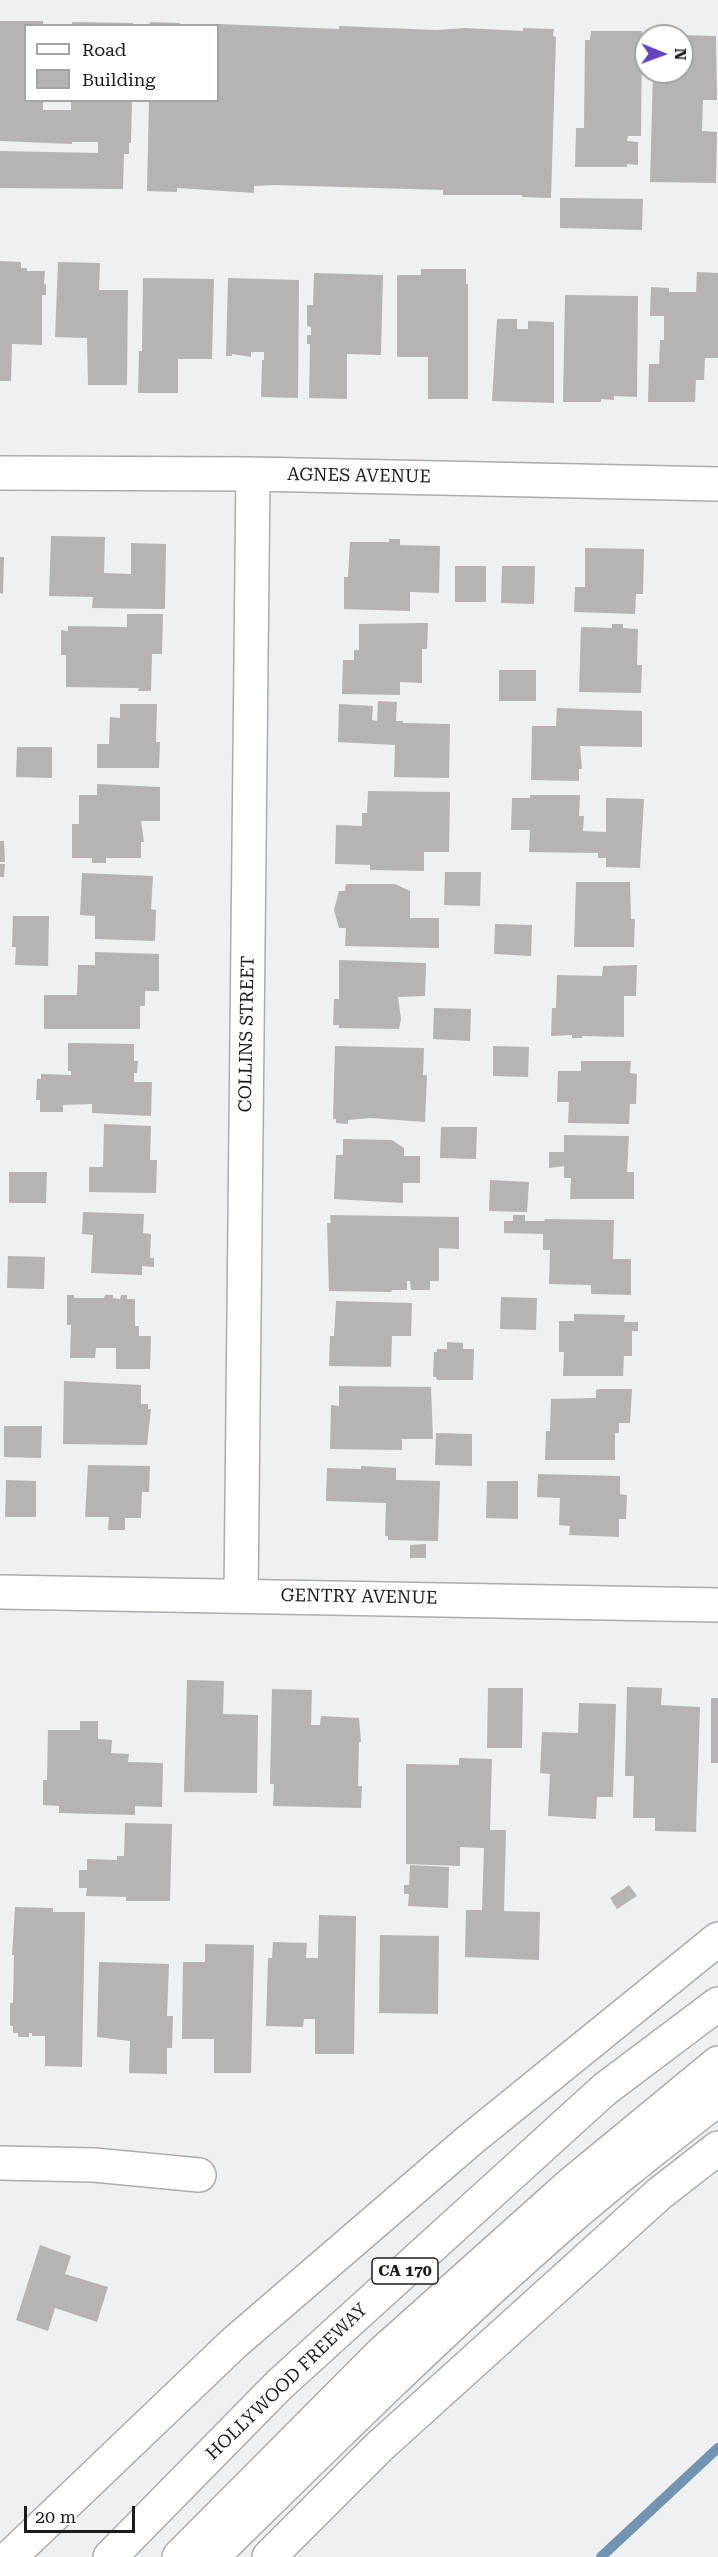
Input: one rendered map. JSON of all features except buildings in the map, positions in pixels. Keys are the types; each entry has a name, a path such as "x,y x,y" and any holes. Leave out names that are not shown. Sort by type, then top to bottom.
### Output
{"main road":[{"name":"AGNES AVENUE","path":"0,473 253,474 718,484"},
{"name":"COLLINS STREET","path":"241,1594 253,474"},
{"name":"GENTRY AVENUE","path":"0,1592 241,1594 718,1605"},
{"path":"10,2557 234,2343 470,2140 718,1939"},
{"name":"HOLLYWOOD FREEWAY","path":"110,2557 288,2377 605,2089 718,2004"},
{"path":"179,2557 382,2353 570,2186 718,2063"},
{"path":"212,2557 380,2393 546,2238 718,2099"},
{"path":"269,2557 379,2447 659,2194 718,2148"},
{"path":"0,2163 94,2165 199,2175"}],"waterway":[{"path":"601,2557 718,2448"}]}
